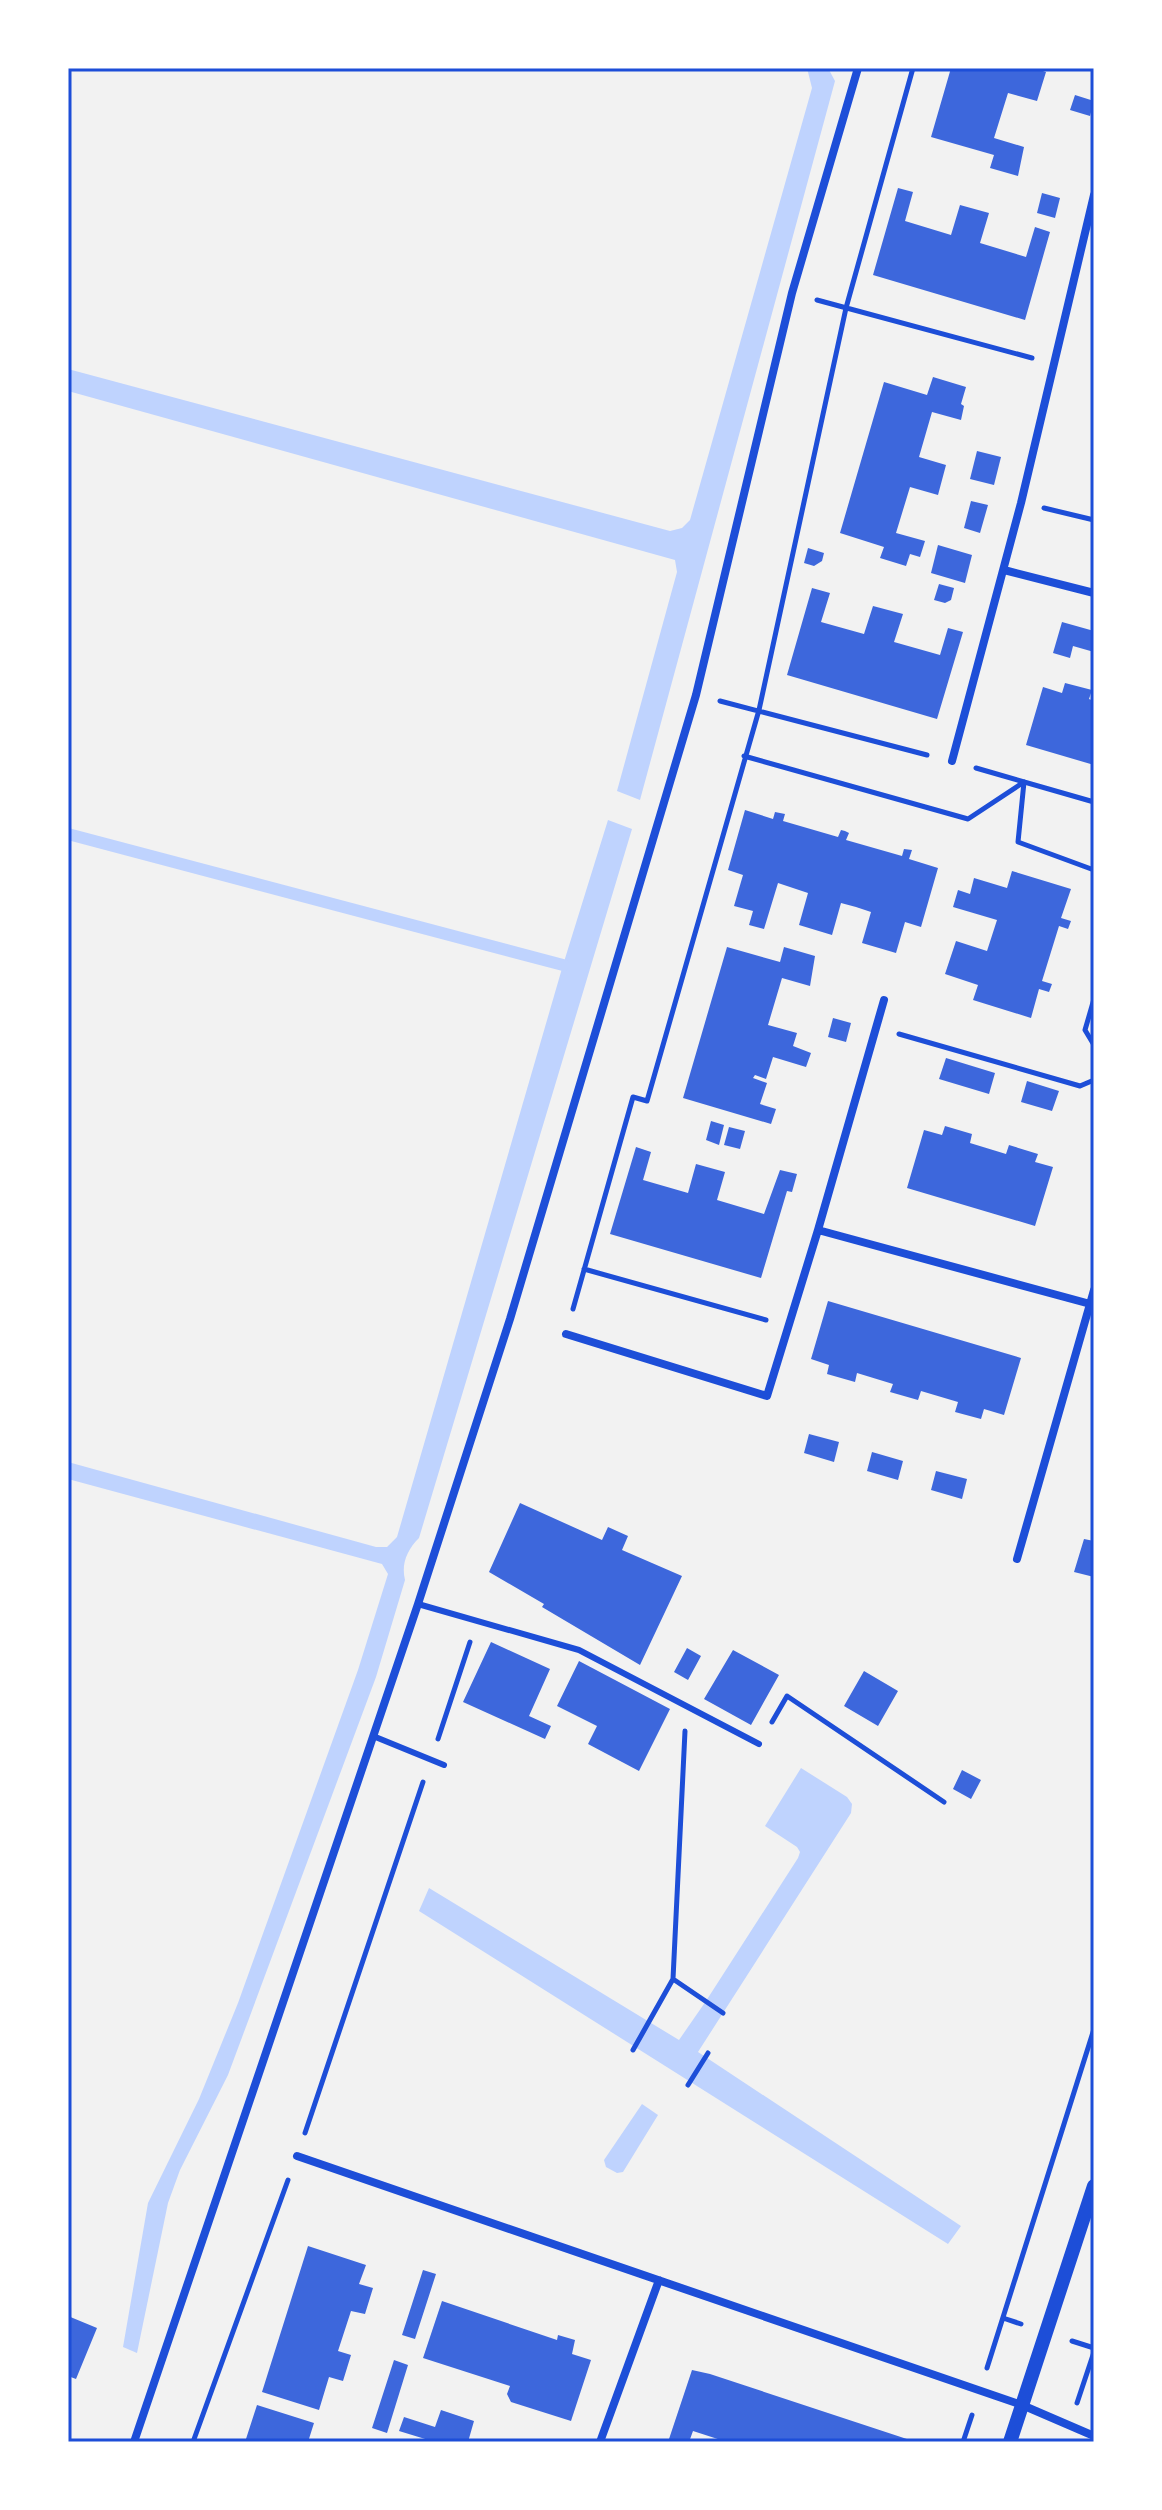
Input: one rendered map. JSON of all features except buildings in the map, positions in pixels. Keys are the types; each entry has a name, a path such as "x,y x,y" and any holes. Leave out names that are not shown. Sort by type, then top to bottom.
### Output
{"street":[{"path":"134,2442 418,1604 510,1319 696,695 792,293 858,68"},
{"path":"952,761 1056,364 1094,195"},
{"path":"1004,570 1094,593"},
{"path":"566,1334 767,1396 884,1000"},
{"path":"818,1230 1092,1305"},
{"path":"1017,1559 1094,1290"},
{"path":"297,2156 1022,2405 1094,2436"},
{"path":"1010,2442 1094,2186"},
{"path":"600,2442 659,2280"}],"lane":[{"path":"418,1604 579,1650 759,1744"},
{"path":"373,1736 444,1765"}],"path":[{"path":"566,1334 633,1097 647,1101 759,710 846,308 913,68"},
{"path":"792,293 1056,364"},
{"path":"1021,503 1094,520"},
{"path":"696,695 952,761 1094,802"},
{"path":"744,756 968,819 1024,782"},
{"path":"1024,782 1018,842 1094,870"},
{"path":"1094,999 1085,1030 1094,1045"},
{"path":"877,1027 1080,1086 1094,1080"},
{"path":"584,1269 790,1326"},
{"path":"193,2442 297,2156 478,1620"},
{"path":"759,1744 787,1696 944,1802"},
{"path":"633,2050 673,1979 686,1706"},
{"path":"673,1979 723,2013"},
{"path":"963,2442 1094,2029"},
{"path":"688,2085 708,2053"},
{"path":"1069,2425 1094,2352"}],"water":[{"path":"807,68 828,68 835,81 640,800 617,791 677,572 675,560 68,391 68,369 670,531 682,528 690,520 812,88"},
{"path":"608,820 632,829 419,1538 406,1558 405,1580 376,1677 228,2075 180,2170 168,2203 137,2353 123,2347 148,2203 199,2099 238,2003 358,1670 388,1574 382,1564 68,1479 68,1462 376,1547 387,1547 397,1537"},
{"path":"801,1768 847,1797 852,1804 851,1813 698,2052 961,2226 948,2244 419,1911 429,1888 679,2040 798,1858 800,1852 797,1847 765,1826"},
{"path":"642,2104 658,2115 623,2172 617,2173 606,2167 604,2160"}],"waterway":[{"path":"68,834 563,965"}]}
